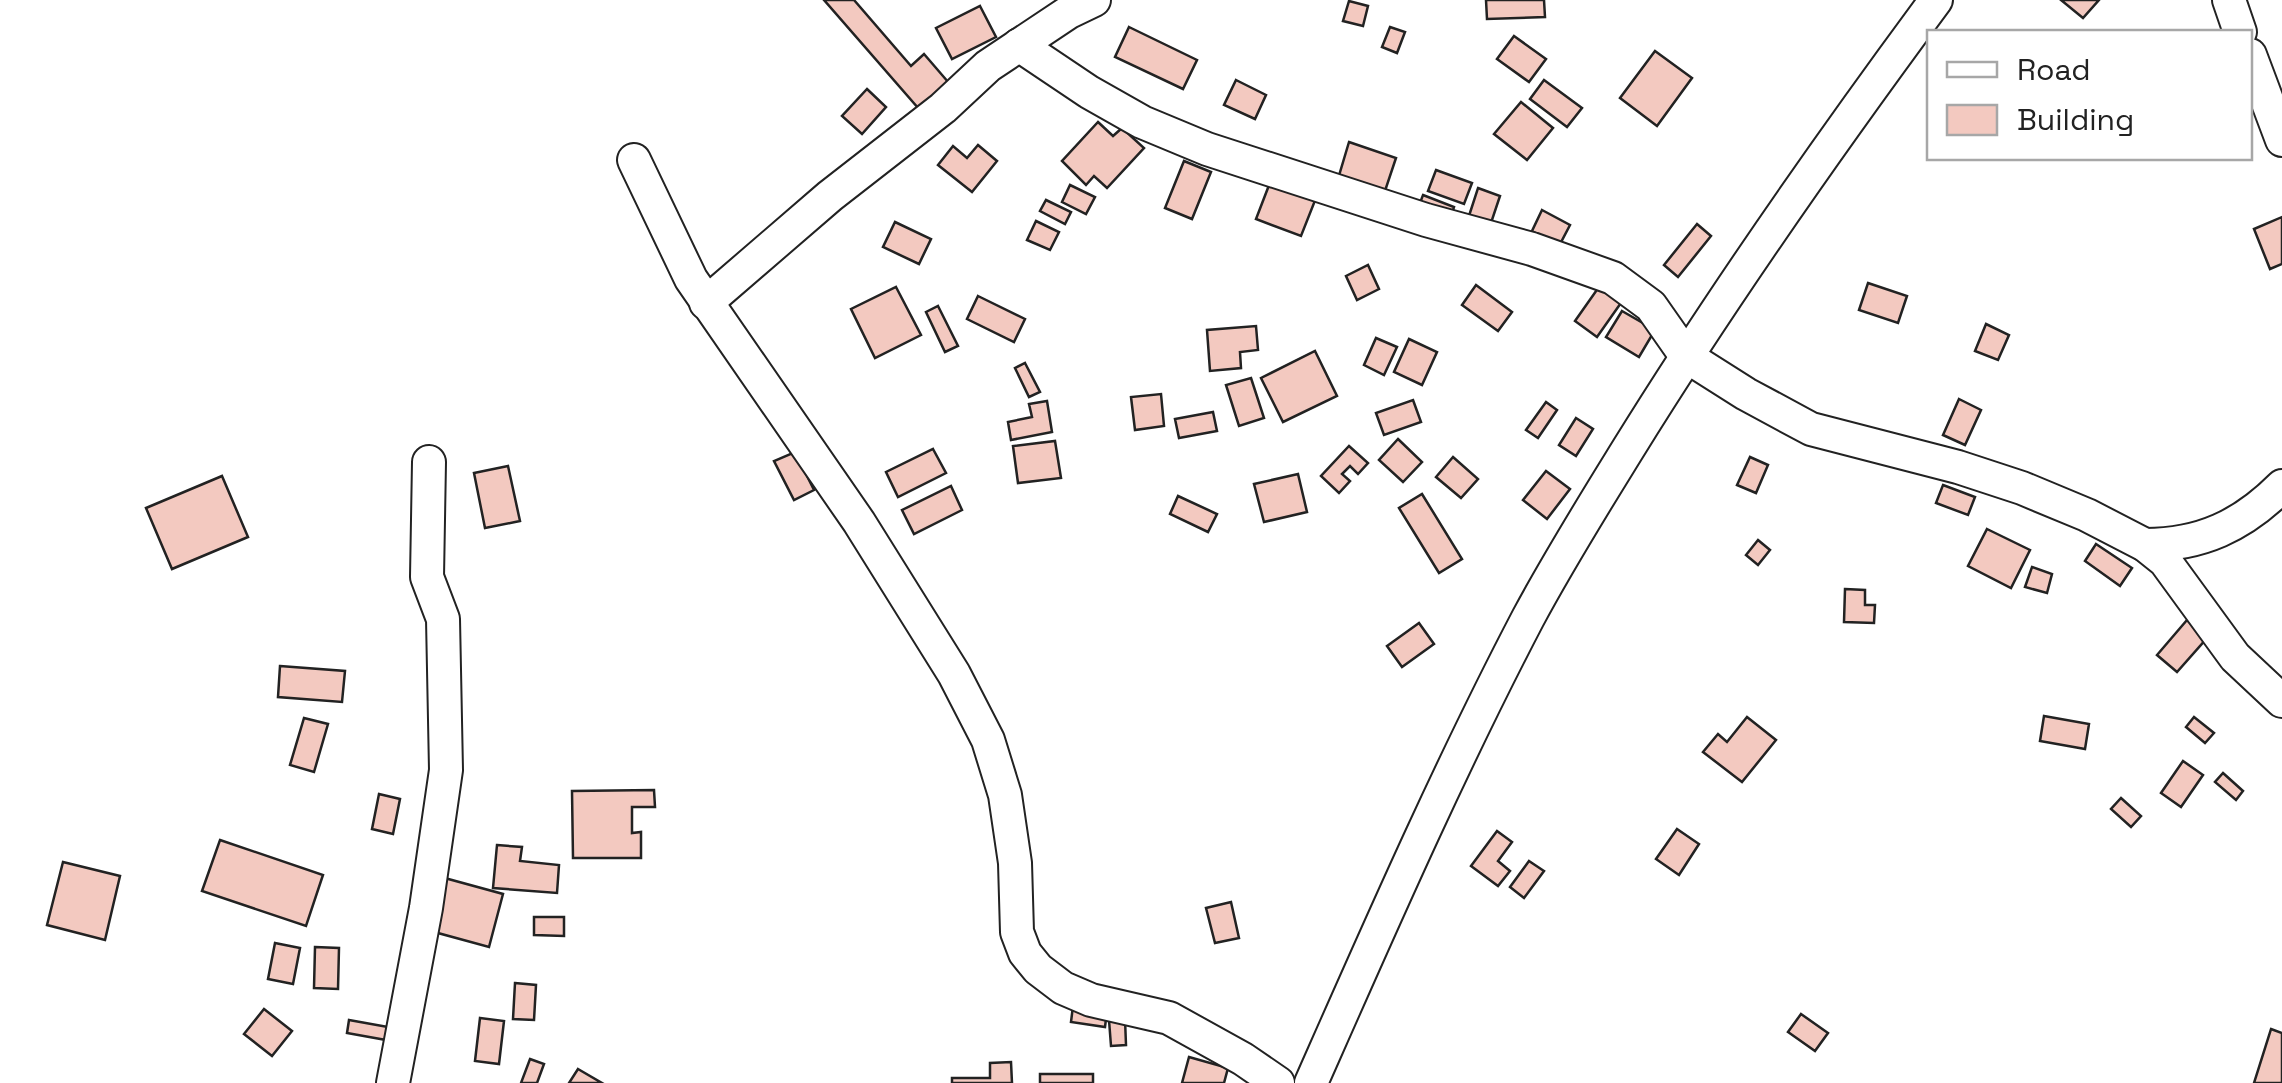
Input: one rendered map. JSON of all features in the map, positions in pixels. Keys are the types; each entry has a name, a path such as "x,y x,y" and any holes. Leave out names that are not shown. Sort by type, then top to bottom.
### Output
{"street":[{"path":"706,303 830,196 943,108 988,66 1068,12 1094,0"},
{"path":"1310,1083 1466,740 1530,615 1686,356 1823,153 1936,0"},
{"path":"2228,0 2239,30"},
{"path":"1019,44 1089,92 1142,122 1207,150 1426,220 1532,249 1612,278 1651,306 1686,356 1811,429 1958,467 2087,515 2165,561 2234,657 2282,701"},
{"path":"2252,59 2282,140"},
{"path":"634,160 674,247 706,303 859,522 954,674 988,740 1005,795 1015,864 1018,932 1025,953 1063,988 1092,1000 1169,1018 1278,1083"},
{"path":"393,1083 426,908 446,770 442,618 427,577 429,462"},
{"path":"2145,546 2178,545 2218,531 2263,505 2282,486"}],"building":[{"path":"824,0 854,0 911,66 924,54 949,83 919,109"},
{"path":"1486,0 1544,0 1545,17 1487,19"},
{"path":"2061,0 2099,0 2083,18"},
{"path":"1349,1 1368,6 1363,26 1343,21"},
{"path":"980,6 996,37 952,59 936,28"},
{"path":"1129,27 1197,60 1183,89 1115,57"},
{"path":"1390,27 1405,32 1397,53 1382,47"},
{"path":"1514,36 1546,59 1529,82 1497,59"},
{"path":"1655,51 1692,78 1657,126 1620,98"},
{"path":"1236,80 1266,95 1255,119 1224,105"},
{"path":"1544,80 1582,108 1567,127 1530,99"},
{"path":"867,89 886,107 862,134 842,116"},
{"path":"1521,102 1553,128 1527,160 1494,134"},
{"path":"1098,122 1113,136 1122,128 1144,148 1107,188 1094,176 1086,185 1062,161"},
{"path":"1349,142 1396,158 1384,194 1338,179"},
{"path":"978,145 997,161 972,192 938,165 953,146 967,158"},
{"path":"1184,161 1211,172 1192,219 1165,208"},
{"path":"1436,170 1472,183 1464,204 1428,191"},
{"path":"1271,180 1316,198 1301,236 1256,219"},
{"path":"1070,185 1095,197 1086,214 1062,202"},
{"path":"1478,188 1500,196 1489,229 1467,222"},
{"path":"1423,195 1454,207 1449,223 1417,211"},
{"path":"1046,200 1071,212 1065,224 1040,211"},
{"path":"1542,210 1570,225 1559,246 1532,231"},
{"path":"2282,217 2282,264 2270,269 2254,229"},
{"path":"1036,221 1059,232 1050,250 1027,240"},
{"path":"895,222 931,239 919,264 883,247"},
{"path":"1697,224 1711,236 1678,277 1664,265"},
{"path":"1368,265 1379,289 1357,300 1346,276"},
{"path":"1868,283 1907,296 1898,323 1859,310"},
{"path":"1601,284 1623,300 1597,337 1575,321"},
{"path":"1476,285 1512,312 1498,331 1462,305"},
{"path":"896,287 921,335 875,358 851,309"},
{"path":"978,296 1025,319 1014,342 967,319"},
{"path":"938,306 958,346 945,352 926,312"},
{"path":"1622,311 1655,330 1639,357 1606,337"},
{"path":"1986,324 2009,335 1998,360 1975,351"},
{"path":"1256,326 1258,350 1240,352 1241,368 1210,371 1207,330"},
{"path":"1376,338 1397,347 1384,375 1364,365"},
{"path":"1409,339 1437,352 1422,385 1394,372"},
{"path":"1315,351 1337,396 1283,422 1261,378"},
{"path":"1025,363 1040,392 1029,397 1015,368"},
{"path":"1251,378 1264,418 1239,426 1226,385"},
{"path":"1161,394 1164,426 1135,430 1131,397"},
{"path":"1959,399 1981,410 1965,445 1943,435"},
{"path":"1413,400 1421,422 1384,435 1376,413"},
{"path":"1047,401 1052,432 1011,440 1008,422 1032,417 1029,404"},
{"path":"1546,402 1557,410 1538,438 1526,430"},
{"path":"1213,412 1217,431 1179,438 1175,419"},
{"path":"1576,418 1593,429 1576,456 1559,445"},
{"path":"1398,439 1422,462 1403,482 1379,460"},
{"path":"1055,441 1061,478 1018,483 1013,446"},
{"path":"1349,446 1368,463 1358,474 1350,466 1342,474 1350,481 1339,493 1321,476"},
{"path":"933,449 946,473 898,497 886,472"},
{"path":"795,452 814,490 794,500 774,461"},
{"path":"1453,457 1478,479 1461,498 1436,477"},
{"path":"1750,457 1768,465 1756,493 1737,485"},
{"path":"508,466 520,521 485,528 474,473"},
{"path":"1546,471 1570,489 1547,519 1523,500"},
{"path":"1298,474 1307,512 1264,522 1254,484"},
{"path":"222,476 248,537 172,569 146,508"},
{"path":"1943,485 1975,497 1968,515 1936,503"},
{"path":"951,486 962,510 914,534 902,510"},
{"path":"1422,494 1462,559 1439,573 1399,508"},
{"path":"1178,496 1217,514 1208,532 1170,514"},
{"path":"1987,529 2030,550 2011,588 1968,566"},
{"path":"1758,540 1770,550 1758,565 1746,555"},
{"path":"2096,544 2132,568 2120,586 2085,561"},
{"path":"2032,567 2052,574 2047,593 2025,587"},
{"path":"1845,589 1865,590 1865,605 1875,605 1874,623 1844,622"},
{"path":"2187,620 2207,638 2177,672 2157,655"},
{"path":"1419,623 1434,644 1402,667 1387,646"},
{"path":"280,666 345,671 342,702 278,697"},
{"path":"2044,716 2089,724 2085,749 2040,741"},
{"path":"1747,717 1776,740 1742,782 1703,752 1718,734 1727,742"},
{"path":"2194,717 2214,733 2205,743 2186,727"},
{"path":"304,718 328,724 314,772 290,765"},
{"path":"2183,761 2203,775 2181,807 2161,793"},
{"path":"2223,773 2243,791 2236,800 2215,782"},
{"path":"654,790 655,807 632,807 632,833 641,832 641,858 573,858 572,791"},
{"path":"379,794 400,799 393,834 372,829"},
{"path":"2121,798 2141,816 2131,827 2111,809"},
{"path":"1677,829 1699,844 1679,875 1656,859"},
{"path":"1497,831 1512,842 1498,861 1510,871 1498,886 1471,866"},
{"path":"220,840 323,875 306,926 202,891"},
{"path":"497,845 522,847 520,861 559,865 557,893 493,888"},
{"path":"1529,861 1544,871 1524,898 1510,887"},
{"path":"63,862 120,876 105,940 47,925"},
{"path":"441,877 503,894 489,947 427,930"},
{"path":"1231,902 1239,938 1215,943 1206,908"},
{"path":"534,917 564,917 564,936 534,935"},
{"path":"275,943 300,948 293,984 268,979"},
{"path":"315,947 339,948 338,989 314,988"},
{"path":"515,983 536,985 534,1020 513,1019"},
{"path":"1073,1006 1107,1011 1105,1027 1071,1022"},
{"path":"264,1009 292,1031 272,1056 244,1034"},
{"path":"1801,1014 1828,1033 1815,1051 1788,1032"},
{"path":"480,1018 504,1021 499,1064 475,1061"},
{"path":"1125,1019 1126,1045 1111,1046 1109,1020"},
{"path":"349,1020 388,1027 386,1040 347,1033"},
{"path":"2271,1029 2282,1033 2282,1083 2254,1083"},
{"path":"1189,1057 1228,1068 1224,1083 1182,1083"},
{"path":"530,1059 544,1064 537,1083 521,1083"},
{"path":"1011,1062 1012,1083 952,1083 952,1078 990,1078 990,1063"},
{"path":"578,1069 602,1083 569,1083"},
{"path":"1040,1074 1093,1074 1093,1083 1040,1083"}]}
